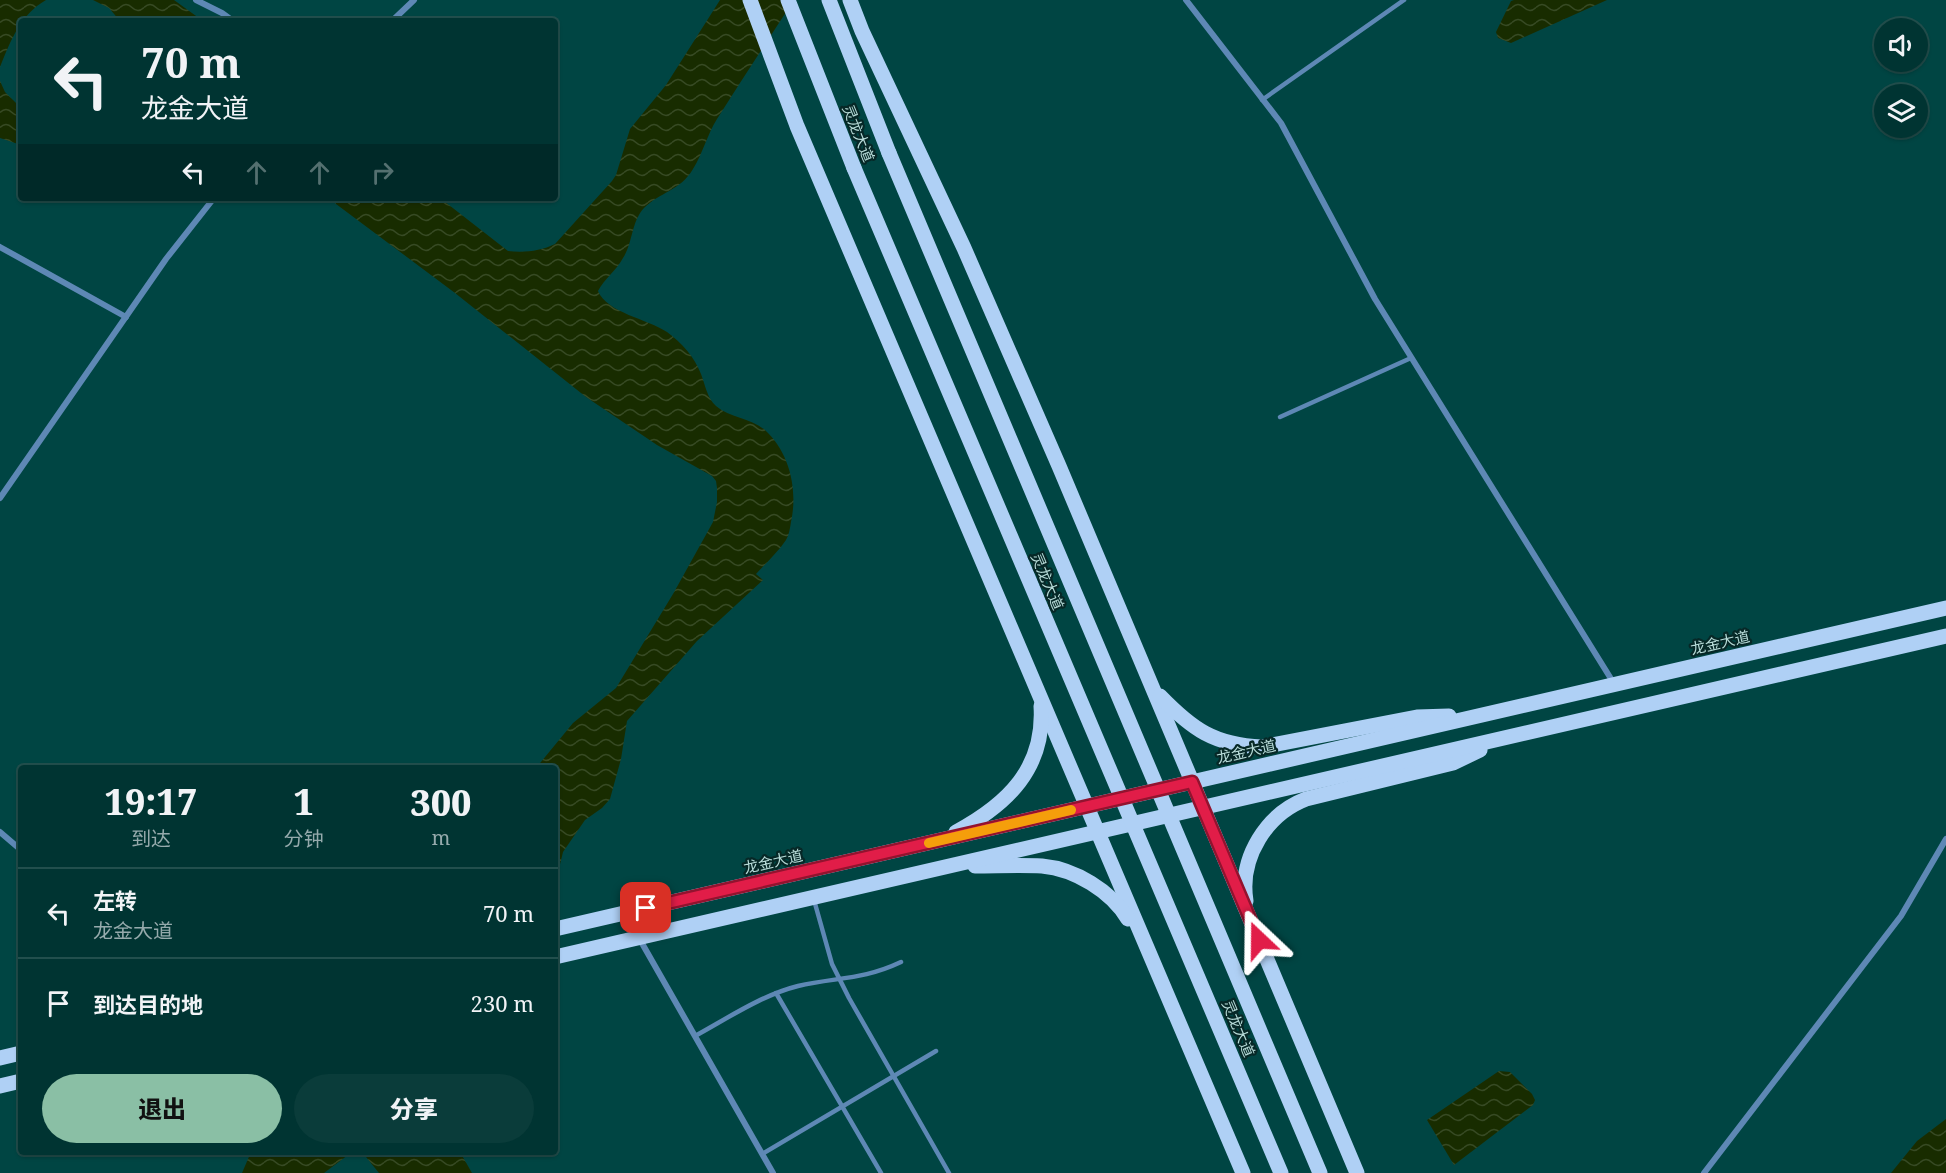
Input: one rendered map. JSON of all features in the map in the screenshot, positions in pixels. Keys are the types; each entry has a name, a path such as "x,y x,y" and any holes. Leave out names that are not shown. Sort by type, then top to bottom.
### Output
{"main road":[{"path":"750,0 791,110 1243,1173"},
{"name":"灵龙大道","path":"789,0 854,168 1281,1173"},
{"name":"灵龙大道","path":"830,0 889,153 1320,1173"},
{"path":"850,0 862,31 964,248 1358,1173"},
{"name":"龙金大道","path":"558,928 1946,608"},
{"path":"558,956 1946,636"},
{"path":"1152,687 1180,717 1197,730 1226,743 1244,746 1262,747 1417,717 1488,714"},
{"path":"941,840 986,813 1017,787 1035,755 1040,735 1039,694"},
{"path":"1251,921 1245,895 1246,874 1251,854 1266,828 1286,809 1306,799 1453,763 1505,738"},
{"path":"948,866 1043,866 1073,874 1112,899 1123,910 1146,946"},
{"path":"0,1058 18,1054"},
{"path":"0,1086 18,1082"}],"street":[{"path":"196,0 229,18"},
{"path":"395,18 414,0"},
{"path":"1186,0 1281,123 1375,299 1614,684"},
{"path":"0,498 183,235 211,201"},
{"path":"0,247 126,317"},
{"path":"0,832 18,847"},
{"path":"1704,1173 1901,916 1946,839"},
{"path":"639,938 773,1173"}],"lane":[{"path":"1262,100 1404,0"},
{"path":"1280,417 1411,358"},
{"path":"814,897 832,964 949,1173"},
{"path":"695,1036 776,993 798,986 867,975 901,962"},
{"path":"776,993 880,1173"},
{"path":"762,1154 936,1051"}],"water":[{"path":"0,0 46,0 25,18 18,18 18,30 0,67"},
{"path":"93,0 174,0 199,18 117,18 109,8"},
{"path":"720,0 794,0 717,119 693,169 676,187 644,208 637,220 623,258 598,291 610,305 659,327 672,336 695,361 713,403 728,413 759,426 774,439 790,473 793,510 787,538 756,574 763,580 697,641 627,721 621,759 610,799 585,820 563,852 558,873 558,765 538,765 573,723 616,688 713,522 717,502 716,481 712,476 657,445 586,397 455,293 332,201 444,201 508,251 532,251 544,248 555,244 612,181 616,175 630,129 666,85"},
{"path":"1607,0 1511,43 1498,38 1496,32 1511,1"},
{"path":"0,81 5,92 18,105 18,144 0,138"},
{"path":"1499,1071 1510,1072 1532,1094 1535,1100 1533,1105 1454,1165 1427,1120"},
{"path":"1946,1119 1946,1173 1891,1173 1917,1141"},
{"path":"250,1155 348,1155 324,1173 242,1173"},
{"path":"364,1155 462,1155 472,1173 379,1173"}],"slow traffic":[{"path":"929,843 1071,810"}],"route":[{"path":"646,908 1192,782 1259,940"}]}
